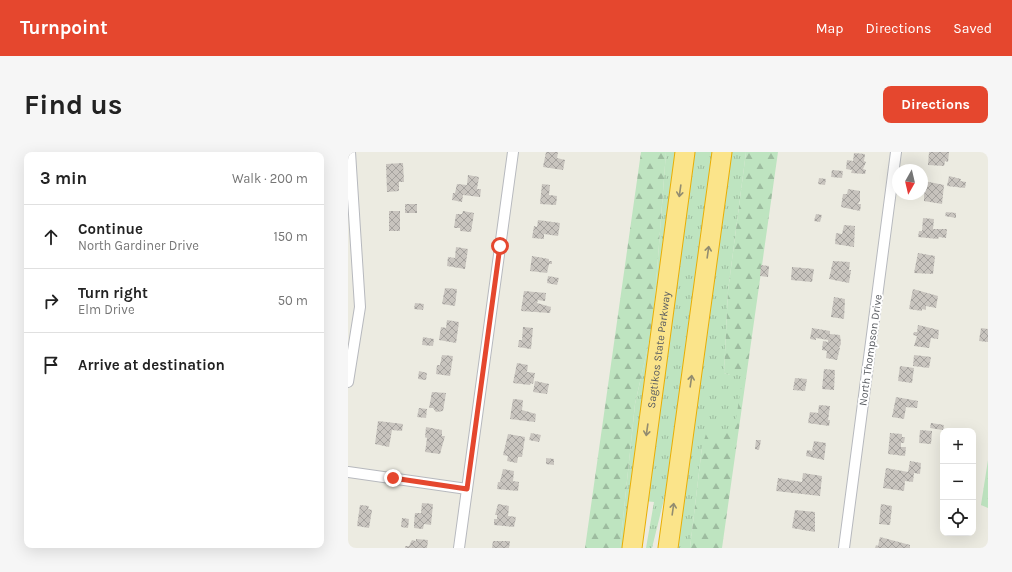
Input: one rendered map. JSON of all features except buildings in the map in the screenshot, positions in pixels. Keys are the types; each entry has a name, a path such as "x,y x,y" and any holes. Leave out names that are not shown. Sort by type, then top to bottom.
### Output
{"highway":[{"name":"Sagtikos State Parkway","path":"632,548 685,152"},
{"path":"668,548 722,152"}],"street":[{"path":"348,382 360,307 350,152"},
{"path":"459,548 513,152"},
{"name":"North Thompson Drive","path":"844,548 896,152"},
{"path":"348,472 467,489"}],"green space":[{"path":"641,152 666,152 653,324 635,404 620,548 585,548"},
{"path":"666,152 677,152 642,412 622,548 620,548 635,404 653,324"},
{"path":"694,152 714,152 667,487 652,548 646,548 654,502 644,501"},
{"path":"729,152 746,152 728,291 724,373 730,375 746,373 738,431 702,447 690,548 675,548"},
{"path":"746,152 778,152 722,548 690,548 702,447 706,434 714,429 734,431 743,375 730,375 724,373 728,291"},
{"path":"988,460 988,508 981,505"}],"route":[{"path":"393,478 467,489 500,246"}]}
